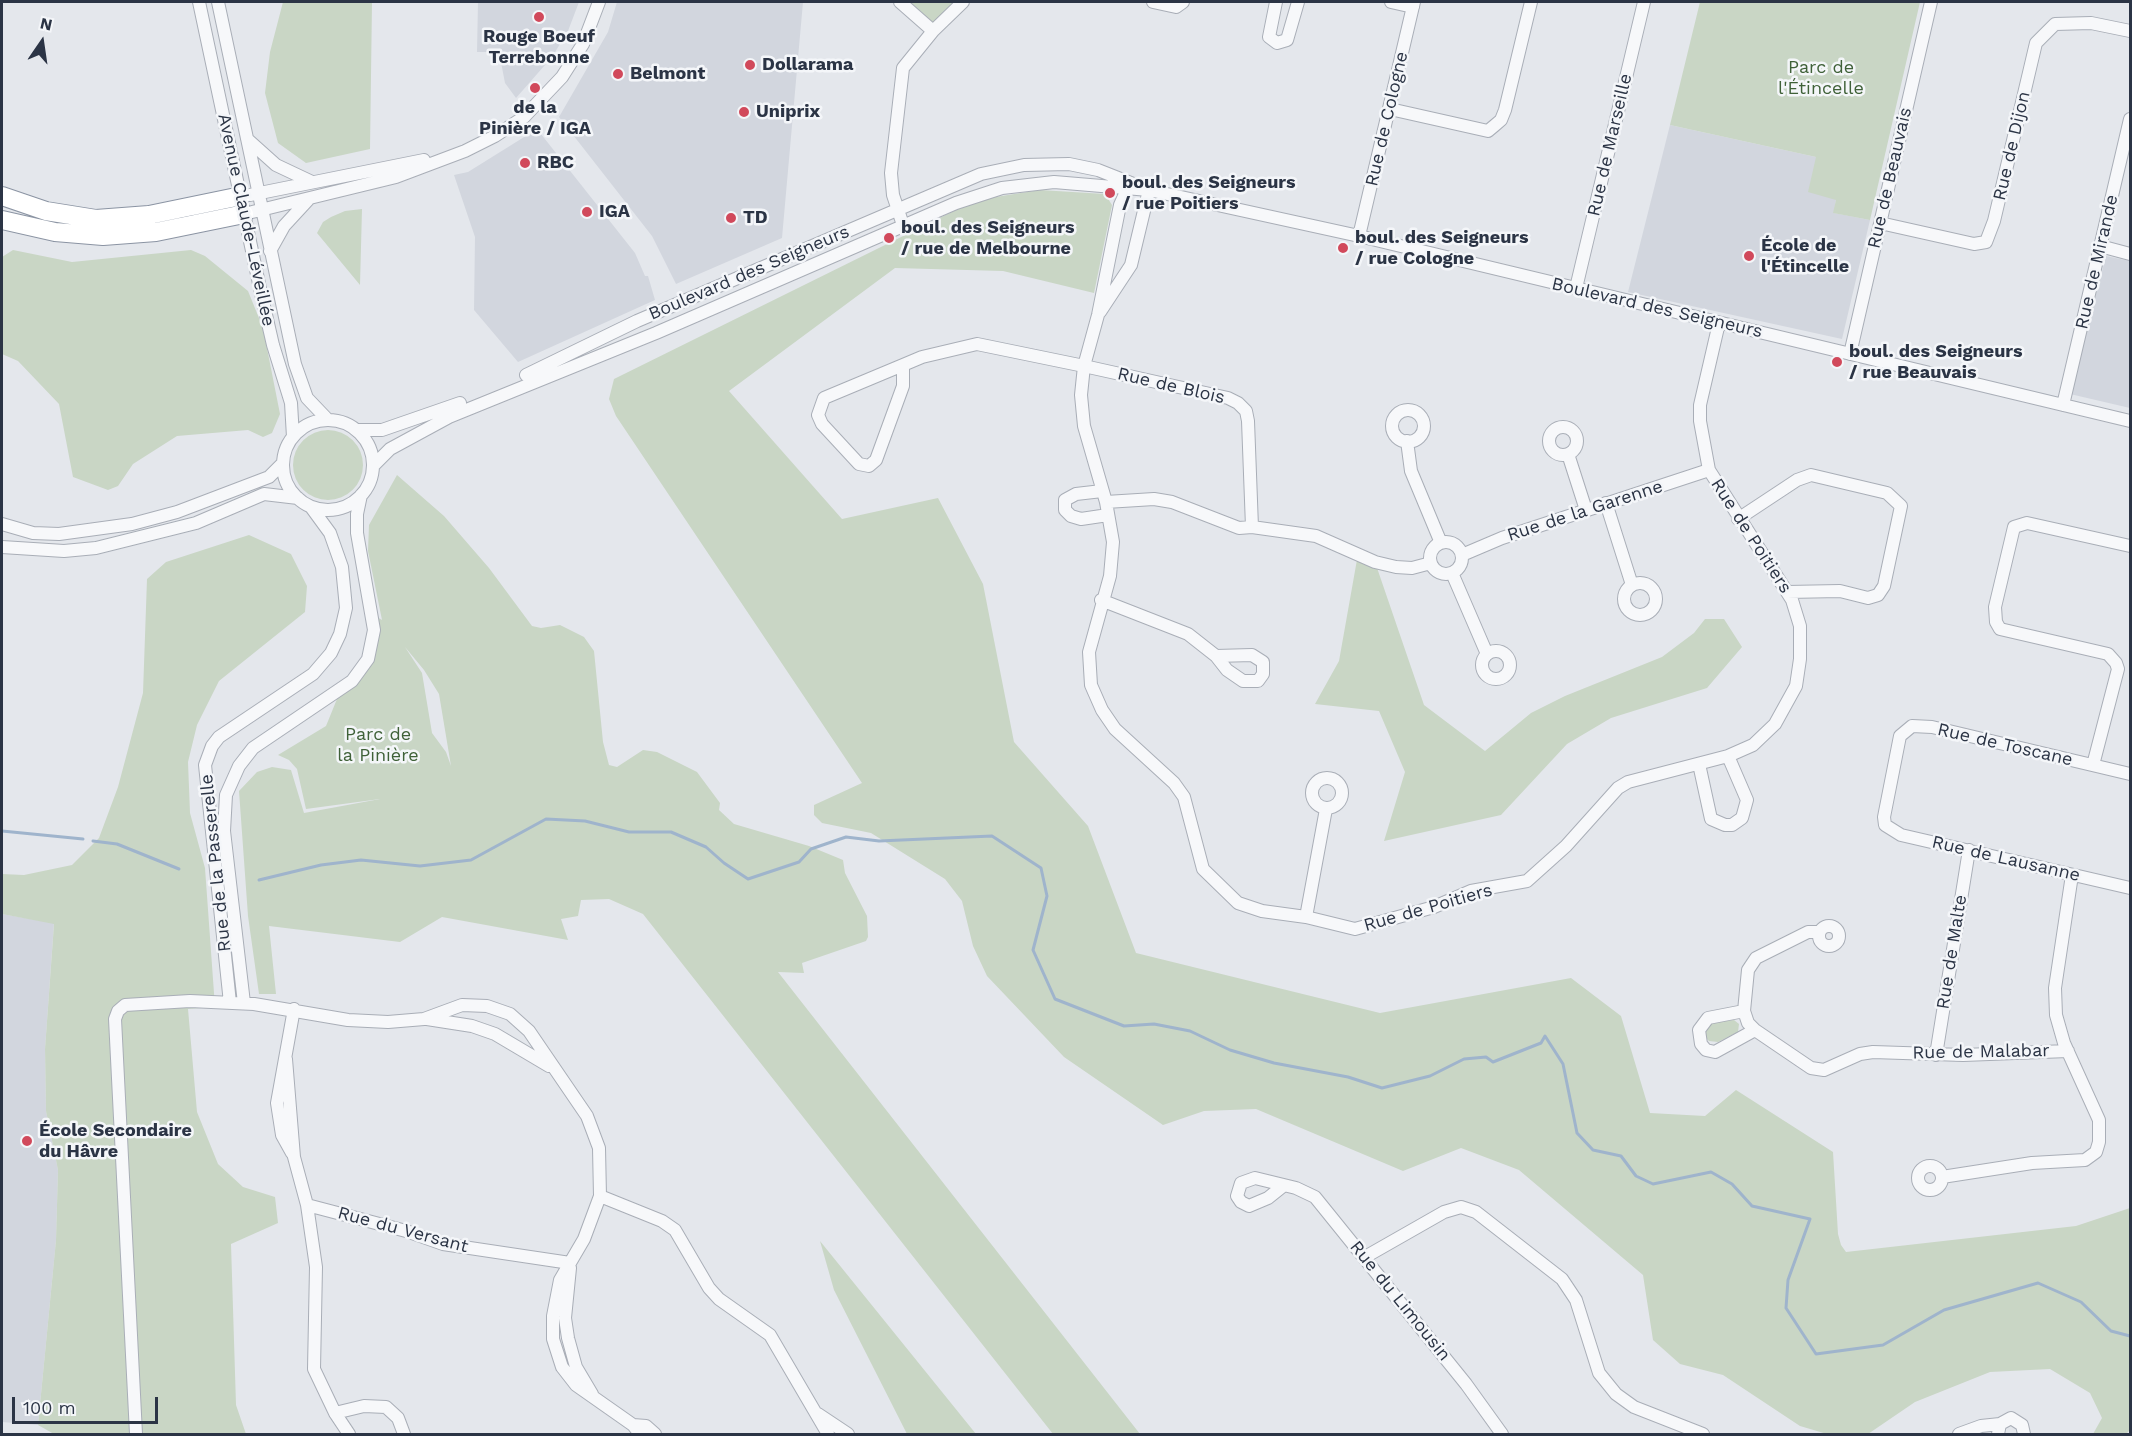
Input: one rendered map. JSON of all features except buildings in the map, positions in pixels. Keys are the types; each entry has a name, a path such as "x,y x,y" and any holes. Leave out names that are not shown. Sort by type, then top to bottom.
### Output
{"highway":[{"path":"2,196 46,212 96,219 251,203"},
{"path":"2,219 55,232 104,236 156,232 251,203"}],"street":[{"name":"Avenue Claude-Léveillée","path":"199,2 251,203 270,251 300,384 313,407 328,420"},
{"name":"Avenue Claude-Léveillée","path":"218,2 247,139 251,203 273,345 291,403 293,437"},
{"path":"251,203 309,200 396,177 488,140 518,122 550,91 583,44 599,2"},
{"path":"900,2 933,31"},
{"path":"903,225 893,195 892,165 903,68 933,31 963,2"},
{"path":"1153,2 1176,7 1183,2"},
{"path":"1276,2 1269,37 1277,43 1287,40 1298,2"},
{"path":"1391,2 1413,4"},
{"path":"1390,109 1488,131 1502,120 1531,2"},
{"name":"Rue de Marseille","path":"1576,288 1644,2"},
{"name":"Rue de Beauvais","path":"1850,354 1931,2"},
{"name":"Rue de Cologne","path":"1359,236 1413,4"},
{"name":"Rue de Dijon","path":"1880,223 1974,244 1986,242 1995,221 2036,43 2055,24 2091,23 2130,31"},
{"name":"Rue de Mirande","path":"2063,405 2130,119"},
{"path":"247,139 276,165 312,182"},
{"path":"251,203 312,182 455,155"},
{"name":"Boulevard des Seigneurs","path":"358,430 382,430 453,406 519,379 637,321 897,209 973,177 1024,165 1077,165 1129,185 1149,190 1359,236 2130,421"},
{"name":"Boulevard des Seigneurs","path":"373,466 390,449 449,417 656,333 967,198 1012,186 1054,182 1129,185"},
{"name":"Rue de Poitiers","path":"1129,185 1120,205 1098,315 1084,366 1081,395 1084,426 1108,515 1112,559 1089,652 1091,685 1102,710 1115,729 1174,783 1184,796 1203,869 1238,903 1262,911 1306,917 1355,929 1364,928 1408,912 1434,907 1471,891 1527,881 1566,846 1618,788 1628,782 1728,756 1754,745 1785,711 1796,686 1801,637 1795,608 1709,470 1700,421 1700,405 1719,323"},
{"name":"Rue de Poitiers","path":"1098,315 1131,265 1149,190"},
{"path":"270,251 289,220 309,200"},
{"path":"2100,246 2130,254"},
{"name":"Rue de Blois","path":"903,364 903,386 876,460 869,466 859,464 822,424 818,415 819,406 824,398 903,364 977,344 1084,366 1221,397 1238,403 1246,411 1248,421 1252,527"},
{"path":"2,524 33,533 59,534 132,524 177,512 269,477 283,463 293,437 307,425 328,420 347,423 358,430 368,443 373,466 370,481 361,495 349,505 338,509 311,507 298,498 287,483 283,463"},
{"path":"1407,441 1411,471 1441,543"},
{"path":"1568,454 1586,510"},
{"name":"Rue de la Garenne","path":"1462,555 1502,538 1709,470"},
{"path":"1738,519 1797,480 1811,475 1887,492 1901,506 1884,586 1878,595 1868,598 1840,591 1787,592"},
{"path":"2,547 64,551 96,548 196,523 264,494 298,498"},
{"path":"1108,515 1081,519 1071,516 1065,510 1065,500 1076,494 1172,502 1239,528 1252,527 1316,536 1376,562 1396,567 1412,568 1431,563"},
{"name":"Rue de la Passerelle","path":"244,1003 224,831 226,795 239,766 253,748 352,681 368,659 374,630 357,533 361,495"},
{"path":"1606,503 1632,585"},
{"name":"Rue de la Passerelle","path":"230,1002 204,777 205,765 212,746 219,737 313,674 327,658 340,634 346,608 342,567 330,533 311,507"},
{"path":"2093,765 2118,669 2116,663 2108,654 2000,629 1996,622 1995,607 2014,527 2027,523 2130,546"},
{"path":"1441,543 1456,546 1462,555 1461,564 1452,573 1442,573 1431,563 1431,553 1441,543"},
{"path":"1452,573 1486,654"},
{"path":"1101,600 1188,634 1216,656"},
{"name":"Rue de Toscane","path":"1885,825 1884,807 1900,736 1912,726 1932,727 2130,774"},
{"path":"1699,764 1712,819 1725,825 1732,825 1742,818 1747,800 1728,756"},
{"path":"1306,917 1326,809"},
{"name":"Rue de Lausanne","path":"1885,825 1901,835 2130,888"},
{"name":"Rue de Malte","path":"1936,1055 1969,850"},
{"path":"1942,1177 2032,1164 2085,1160 2096,1152 2099,1142 2098,1120 2068,1051 2056,1015 2055,988 2072,875"},
{"path":"1744,1011 1708,1018 1699,1030 1698,1037 1706,1050 1715,1052 1755,1030 1748,1023 1744,1011 1748,970 1756,958 1808,932 1819,932"},
{"path":"136,1434 115,1019 118,1011 125,1005 190,1001 244,1003 294,1009 348,1020 388,1022 423,1018 462,1005 487,1006 510,1014 529,1031 587,1116 599,1148 600,1196 584,1239 570,1263 565,1318 576,1367 596,1400 636,1430 646,1426 655,1434"},
{"path":"294,1009 286,1059 294,1157 307,1205 316,1267 314,1370 335,1413 349,1434"},
{"path":"423,1018 472,1026 495,1034 555,1070"},
{"name":"Rue de Malabar","path":"1755,1030 1818,1071 1860,1054 1936,1055 2068,1051"},
{"name":"Rue du Limousin","path":"1283,1186 1315,1197 1466,1384 1502,1434"},
{"path":"600,1196 662,1221 675,1230 709,1288 719,1299 770,1335 799,1389 828,1434"},
{"name":"Rue du Versant","path":"307,1205 406,1231 443,1244 570,1263"},
{"path":"1365,1257 1444,1212 1461,1207 1476,1212 1562,1279 1576,1300 1599,1373 1616,1394 1634,1407 1703,1434"},
{"path":"335,1413 364,1406 386,1407 398,1418 404,1434"},
{"path":"815,1412 848,1434"},
{"path":"1959,1434 1981,1426 1999,1429 2007,1419 2016,1419 2022,1425 2024,1434"}],"shaded area":[{"path":"478,2 579,2 568,31 552,57 516,98 505,83 499,52 477,52"},
{"path":"617,2 803,2 782,238 676,284 652,236 559,117 608,32"},
{"name":"École de l'Étincelle","path":"1670,125 1816,157 1836,200 1834,213 1870,220 1842,339 1628,292"},
{"path":"537,129 635,253 645,276 648,276 655,300 518,362 474,310 475,237 454,175 468,172"},
{"path":"2106,256 2130,261 2130,408 2070,394"},
{"name":"École Secondaire du Hâvre","path":"2,914 54,923 45,1049 46,1111 58,1170 56,1240 38,1425 2,1422"}],"green space":[{"path":"283,2 372,2 370,149 306,163 278,143 265,93 270,52"},
{"path":"900,2 963,2 933,31"},
{"name":"Parc de l'Étincelle","path":"1700,2 1920,2 1870,220 1833,213 1836,200 1808,192 1816,157 1670,125"},
{"path":"1040,190 1105,194 1112,205 1094,293 1003,271 895,268 729,391 842,519 938,498 983,584 1014,742 1088,826 1136,953 1380,1013 1571,978 1621,1016 1650,1113 1705,1116 1736,1090 1833,1152 1838,1234 1846,1252 2076,1226 2130,1208 2130,1430 2126,1434 2093,1434 2102,1418 2090,1393 2050,1369 1990,1372 1915,1402 1868,1434 1827,1434 1800,1426 1723,1375 1680,1364 1653,1340 1643,1275 1519,1170 1461,1148 1403,1171 1256,1109 1204,1111 1163,1125 1064,1057 987,976 973,946 962,901 945,879 871,833 822,823 814,815 814,805 862,783 616,416 609,399 614,379 976,200"},
{"path":"362,209 360,285 317,233 323,222 331,217 345,211"},
{"path":"13,250 72,262 191,250 205,256 248,291 263,328 280,414 272,433 263,437 248,430 177,436 133,464 118,486 108,490 73,477 59,404 18,361 2,354 2,257"},
{"path":"328,430 347,436 357,446 363,465 357,484 347,494 328,500 309,494 299,484 293,465 299,446 309,436"},
{"name":"Parc de la Pinière","path":"397,475 444,516 489,568 532,626 541,628 560,625 584,637 594,651 603,742 609,765 617,767 643,750 657,752 697,772 720,803 719,810 734,824 809,846 843,860 845,873 867,916 868,937 866,941 802,963 804,973 778,972 1140,1434 1053,1434 643,914 609,899 581,900 578,916 561,919 568,940 442,917 400,942 269,926 276,994 259,994 248,916 239,791 257,772 272,767 291,770 304,813 380,799 306,809 297,769 289,760 278,755 326,726 337,699 362,678 375,654 377,617 382,620 368,551 369,525","holes":["405,647 424,670 439,694 451,766 446,752 432,733 422,673"]},
{"path":"249,535 291,554 307,586 305,612 219,681 197,725 188,762 190,813 205,868 215,1007 188,1009 197,1112 218,1164 243,1187 275,1197 278,1223 231,1244 236,1405 246,1434 54,1434 38,1425 56,1240 58,1170 46,1111 45,1049 54,924 2,914 2,874 24,875 72,865 99,838 118,787 143,693 147,579 166,562"},
{"path":"1358,554 1375,562 1424,705 1485,751 1531,713 1565,696 1662,657 1694,633 1705,619 1724,619 1742,647 1707,688 1611,718 1567,744 1501,815 1384,841 1405,772 1379,711 1315,704 1339,661"},
{"path":"1734,1020 1739,1024 1738,1032 1718,1042 1709,1041 1705,1037 1706,1029 1712,1022"},
{"path":"820,1241 976,1434 907,1434 834,1290"}],"waterway":[{"path":"259,880 321,865 361,860 420,866 471,860 546,819 585,821 629,832 671,832 706,847 724,863 748,879 799,862 811,849 846,837 879,841 992,836 1041,868 1047,896 1033,950 1055,999 1124,1026 1154,1024 1190,1031 1230,1050 1274,1063 1348,1077 1382,1088 1430,1076 1464,1059 1486,1057 1493,1062 1541,1043 1545,1036 1563,1064 1577,1133 1593,1150 1621,1156 1636,1176 1653,1184 1711,1172 1732,1184 1752,1206 1810,1219 1788,1280 1786,1308 1816,1354 1883,1345 1944,1310 2038,1283 2081,1302 2111,1331 2130,1336"},
{"path":"2,831 83,839"},
{"path":"93,841 117,844 179,869"}],"place":[{"name":"Rouge Boeuf Terrebonne","path":"539,17"},
{"name":"Dollarama","path":"750,65"},
{"name":"Belmont","path":"618,74"},
{"name":"de la Pinière / IGA","path":"535,88"},
{"name":"Uniprix","path":"744,112"},
{"name":"RBC","path":"525,163"},
{"name":"boul. des Seigneurs / rue Poitiers","path":"1110,193"},
{"name":"IGA","path":"587,212"},
{"name":"TD","path":"731,218"},
{"name":"boul. des Seigneurs / rue de Melbourne","path":"889,238"},
{"name":"boul. des Seigneurs / rue Cologne","path":"1343,248"},
{"name":"École de l'Étincelle","path":"1749,256"},
{"name":"boul. des Seigneurs / rue Beauvais","path":"1837,362"},
{"name":"École Secondaire du Hâvre","path":"27,1141"}]}
